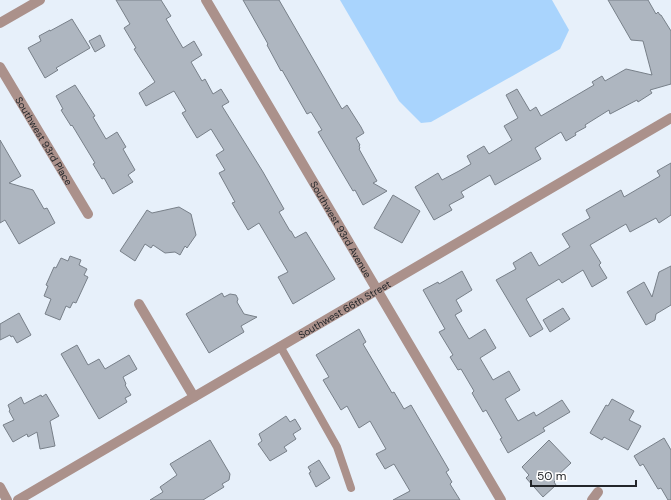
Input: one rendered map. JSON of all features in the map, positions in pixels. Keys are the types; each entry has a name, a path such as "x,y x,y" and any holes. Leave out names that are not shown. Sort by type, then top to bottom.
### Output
{"street":[{"path":"0,23 40,0"},
{"name":"Southwest 93rd Avenue","path":"206,0 378,289 501,500"},
{"name":"Southwest 93rd Place","path":"0,67 88,214"},
{"name":"Southwest 66th Street","path":"18,500 671,118"},
{"path":"139,304 194,397"},
{"path":"0,488 7,500"}],"lane":[{"path":"280,346 337,447 351,488"}],"water":[{"path":"340,0 552,0 569,30 560,49 431,122 421,123 399,101"}],"building":[{"path":"116,0 161,0 171,16 166,19 183,48 194,41 202,55 191,62 202,81 205,79 213,94 221,89 229,102 222,106 284,209 279,212 290,231 295,238 306,232 335,279 293,304 278,277 288,272 259,223 248,230 232,203 235,202 219,173 225,170 216,155 224,150 211,129 197,138 182,113 186,111 174,91 146,106 139,93 155,82 134,49 136,48 124,28 130,24"},
{"path":"243,0 279,0 342,109 347,105 361,127 364,133 356,138 360,145 359,149 377,181 373,183 387,191 363,205 318,132 322,130 311,112 307,114 282,70 281,71 267,45 268,44"},
{"path":"608,0 648,0 656,14 658,12 661,15 671,31 671,84 650,90 652,93 638,102 637,100 610,114 609,110 585,125 586,127 575,133 576,135 566,141 561,132 535,148 541,159 495,185 490,175 461,192 464,197 449,205 452,210 434,220 415,187 438,173 442,180 471,164 467,156 484,146 489,154 512,140 504,126 518,118 506,95 517,89 530,111 536,107 541,116 594,85 592,82 602,76 605,81 626,69 652,75 643,41 631,40"},
{"path":"72,19 90,48 56,68 58,70 45,78 28,48 41,41 39,36"},
{"path":"100,35 105,46 95,52 89,41"},
{"path":"75,85 95,116 93,117 106,139 117,132 126,147 123,149 135,170 128,175 133,182 113,194 104,178 102,179 93,164 95,163 72,125 71,126 61,110 63,109 56,96"},
{"path":"0,140 21,176 9,183 33,190 44,209 47,208 55,223 19,244 5,220 0,223"},
{"path":"671,163 671,215 659,223 656,218 630,232 626,224 590,245 601,263 599,265 607,278 592,287 583,270 562,283 559,279 526,299 543,329 530,337 496,280 516,269 513,263 531,252 539,266 570,247 562,234 590,218 586,210 621,190 624,197 660,176 657,171"},
{"path":"393,195 420,211 402,243 374,228"},
{"path":"179,207 191,214 196,235 187,248 185,246 180,255 175,252 165,253 153,245 151,248 145,244 135,261 120,251 147,210 152,213"},
{"path":"70,256 81,260 79,265 87,269 84,275 88,277 76,303 73,302 70,308 66,306 60,320 45,314 51,299 44,296 48,286 46,285 54,267 56,268 61,258 68,261"},
{"path":"671,266 671,305 656,314 655,320 646,325 627,292 644,282 652,297 659,272"},
{"path":"462,271 472,290 456,300 462,311 455,315 469,339 485,329 496,348 480,358 493,380 509,371 520,390 505,399 518,421 534,412 536,416 562,400 570,412 543,428 545,431 508,453 500,439 502,438 486,410 483,412 472,393 474,391 461,369 458,370 450,357 453,355 439,332 445,329 423,290 438,282 439,284"},
{"path":"222,293 224,297 230,294 236,295 238,299 237,302 244,314 257,317 241,326 244,332 209,353 186,314"},
{"path":"563,308 570,319 550,332 543,320"},
{"path":"19,313 31,335 17,343 13,336 11,337 10,335 0,340 0,324"},
{"path":"359,329 366,342 363,344 392,393 394,392 404,409 411,405 449,470 446,472 452,482 450,484 460,500 393,500 410,491 394,464 385,469 376,454 386,449 370,421 359,428 347,406 341,410 323,380 329,377 316,355"},
{"path":"77,345 88,365 99,359 105,369 129,355 137,369 123,377 126,384 125,385 131,395 125,398 127,402 99,419 61,354"},
{"path":"46,394 59,416 50,421 55,446 40,449 37,432 28,437 27,434 13,442 3,425 14,420 9,411 8,405 21,397 24,404"},
{"path":"612,399 634,411 629,420 641,426 628,450 604,437 602,440 590,433 606,405 608,406"},
{"path":"286,416 290,422 295,419 301,429 293,434 296,439 284,447 287,451 270,461 258,444 262,441 259,434"},
{"path":"664,438 671,450 671,500 668,500 661,488 658,489 643,464 640,466 634,456"},
{"path":"210,440 230,474 229,480 222,484 224,487 203,500 150,500 163,492 160,487 177,475 170,464"},
{"path":"549,440 571,463 557,476 559,477 554,482 556,485 543,497 526,478 529,475 522,467"},
{"path":"319,460 330,478 316,487 309,473 311,472 308,467"}]}
